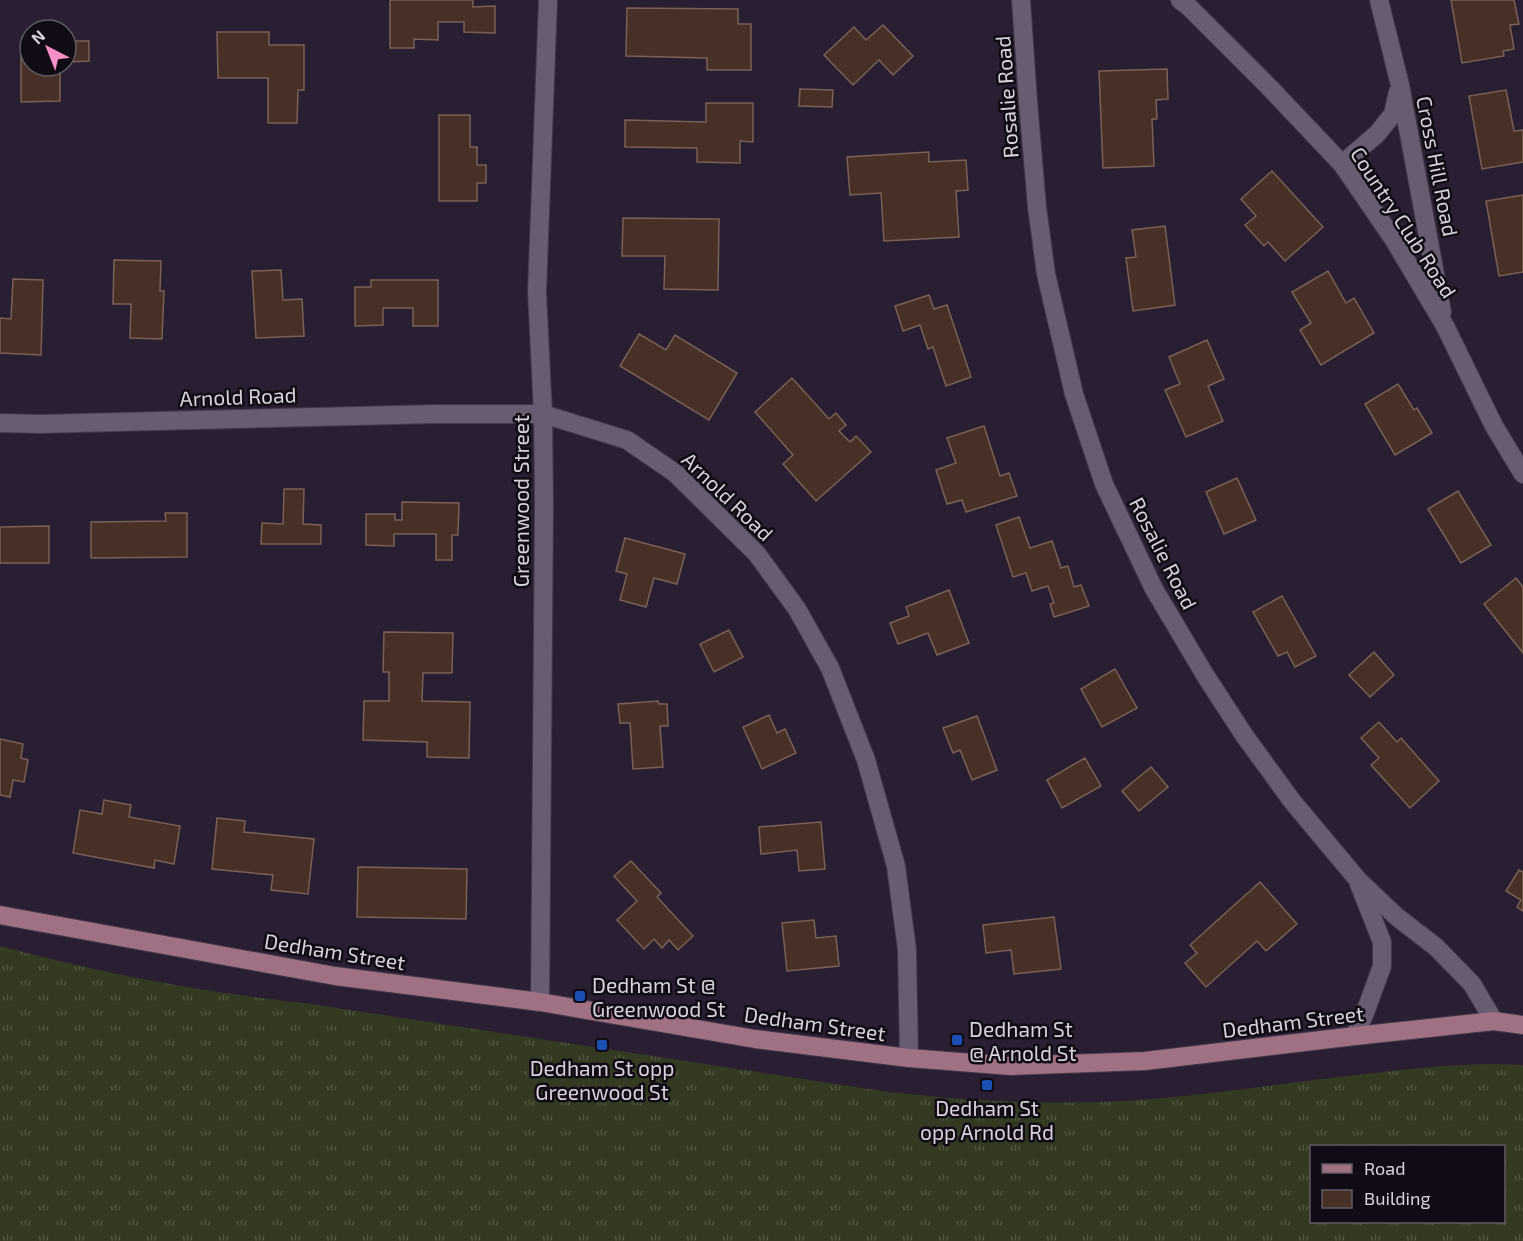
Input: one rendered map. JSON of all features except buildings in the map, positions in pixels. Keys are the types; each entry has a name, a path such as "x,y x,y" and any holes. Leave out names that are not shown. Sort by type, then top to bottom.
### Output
{"main road":[{"name":"Dedham Street","path":"0,915 335,976 540,1002 755,1039 909,1059 1011,1066 1145,1061 1494,1021 1523,1025"}],"street":[{"name":"Greenwood Street","path":"540,1002 544,506 543,414 537,292 548,0"},
{"name":"Rosalie Road","path":"1022,0 1037,207 1046,274 1074,394 1104,484 1154,589 1244,735 1292,801 1358,880 1397,916 1436,947 1472,984 1494,1021"},
{"name":"Country Club Road","path":"1180,0 1269,87 1342,164 1394,240 1445,326 1494,426 1523,474"},
{"name":"Cross Hill Road","path":"1379,0 1400,85 1445,326"},
{"name":"Cross Hill Road","path":"1342,164 1377,134 1393,114 1400,85"},
{"name":"Arnold Road","path":"0,423 543,414 627,441 675,473 757,554 797,609 830,668 866,760 896,866 907,950 909,1059"},
{"path":"1355,1036 1382,966 1382,942 1358,880"}],"green space":[{"path":"0,946 75,965 189,987 889,1092 963,1099 1110,1102 1209,1093 1418,1068 1523,1065 1523,1241 0,1241"}],"place":[{"name":"Dedham St @ Greenwood St","path":"580,996"},
{"name":"Dedham St @ Arnold St","path":"957,1040"},
{"name":"Dedham St opp Greenwood St","path":"602,1045"},
{"name":"Dedham St opp Arnold Rd","path":"987,1085"}]}
